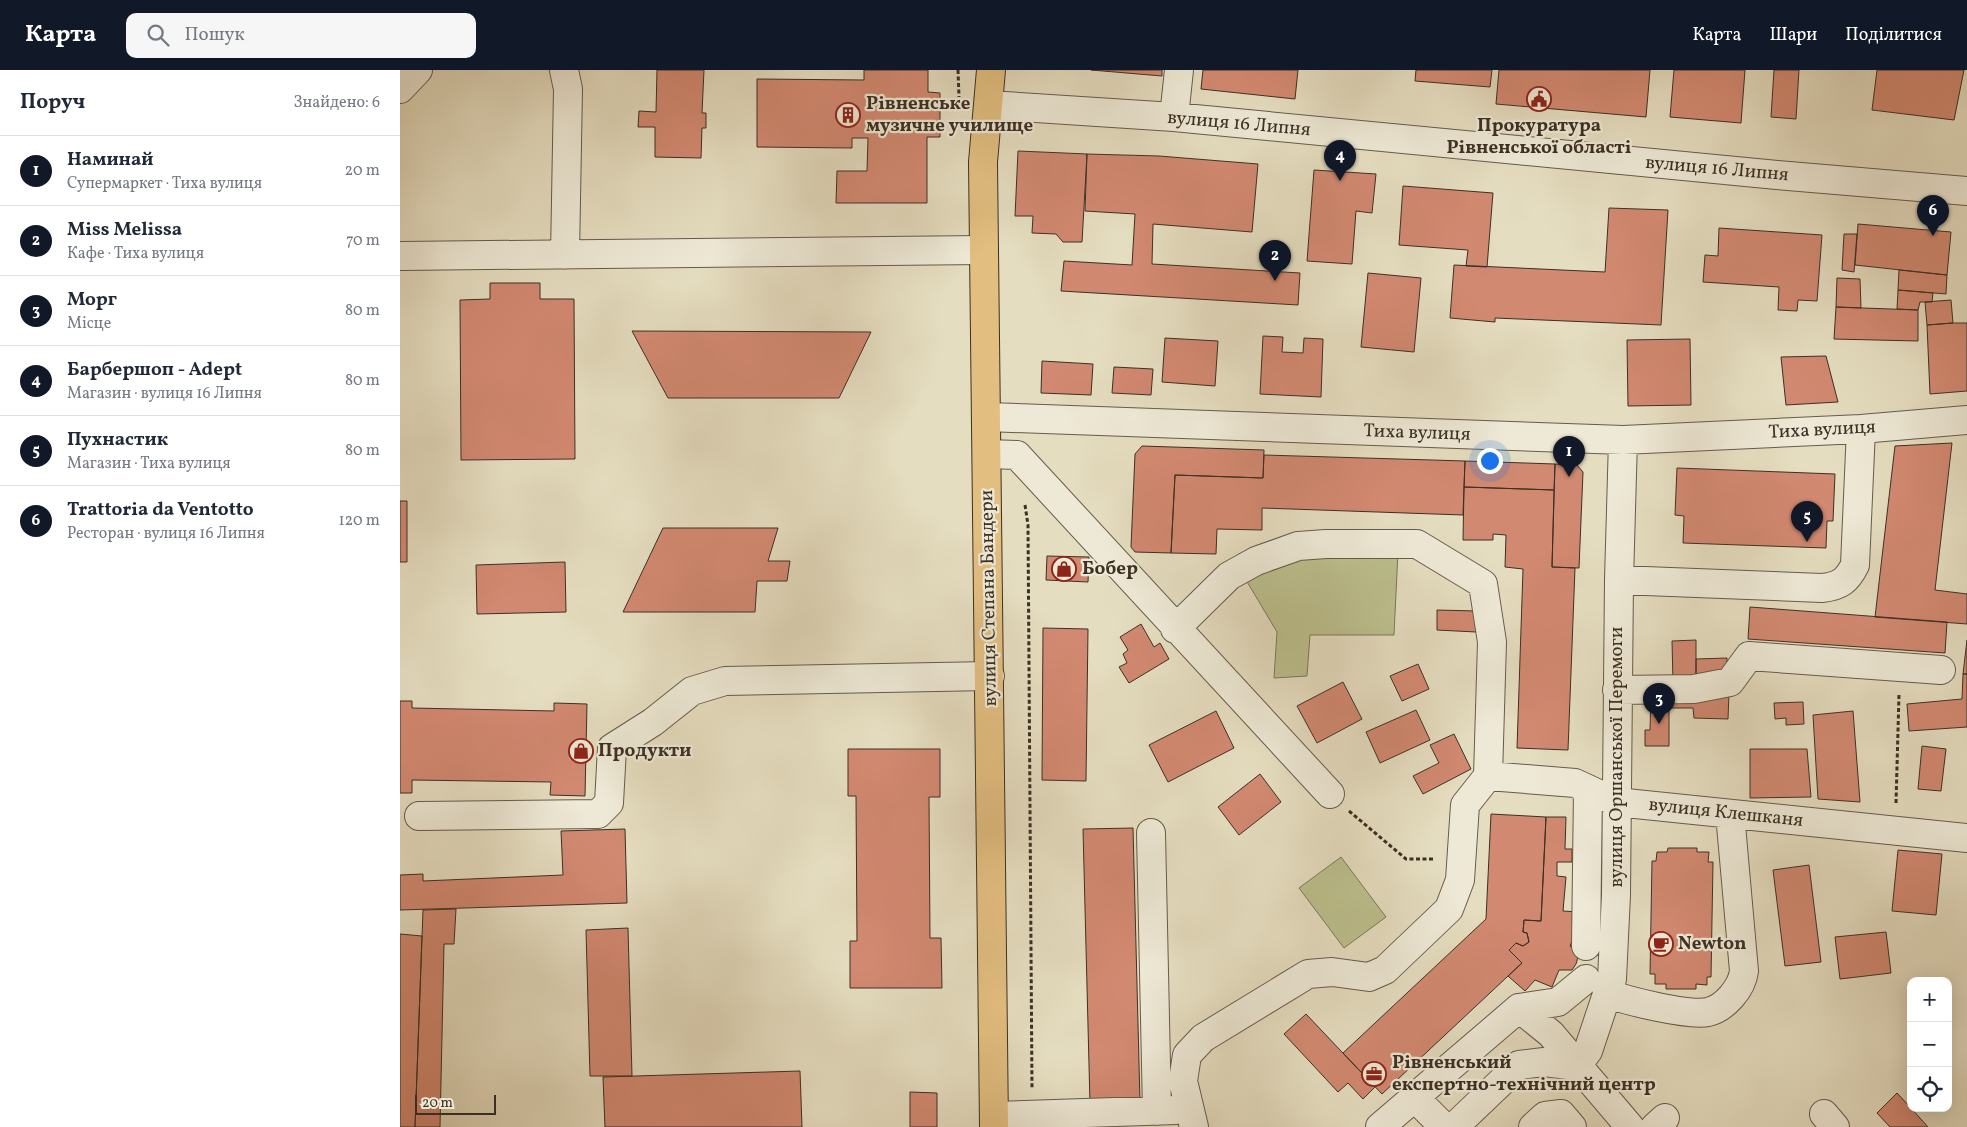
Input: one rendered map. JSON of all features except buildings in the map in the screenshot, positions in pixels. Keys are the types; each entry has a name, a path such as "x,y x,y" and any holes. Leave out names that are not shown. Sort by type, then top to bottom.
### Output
{"main road":[{"name":"вулиця Степана Бандери","path":"991,70 984,162 984,250 988,454 994,1122"}],"street":[{"path":"400,89 418,70"},
{"path":"564,70 568,89 565,255"},
{"path":"1174,117 1179,70"},
{"name":"вулиця 16 Липня","path":"989,105 1174,117 1777,175 1967,191"},
{"path":"400,256 984,250"},
{"name":"Тиха вулиця","path":"987,418 1623,440 1861,429 1967,420"},
{"path":"1618,580 1836,587 1848,578 1855,565 1861,429"},
{"name":"вулиця Оршанської Перемоги","path":"1577,1066 1588,1051 1609,994 1612,979 1616,895 1618,580 1623,440"},
{"path":"988,454 1017,455 1330,794"},
{"path":"994,1122 1032,1115 1157,1111 1192,1118 1184,1081 1187,1055 1203,1038 1308,974 1332,972 1369,977 1386,970 1449,909 1460,880 1465,805 1488,776 1492,642 1483,584 1417,544 1326,544 1298,546 1256,561 1229,576 1175,628"},
{"path":"1617,690 1694,689 1730,682 1749,656 1941,670"},
{"path":"419,816 598,814 609,803 612,748 653,722 692,691 725,681 990,676"},
{"name":"вулиця Клешканя","path":"1488,776 1574,783 1616,802 1967,838"},
{"path":"1586,946 1588,789"},
{"path":"1609,994 1633,1003 1700,1012 1715,1009 1741,986 1744,971 1730,814"},
{"path":"1151,833 1157,1111"},
{"path":"1380,1127 1519,1008 1558,1002 1586,979"},
{"path":"1519,1008 1551,1034 1630,1127"},
{"path":"1454,1127 1519,1064 1544,1062 1577,1066"},
{"path":"1415,1098 1444,1127"},
{"path":"1533,1127 1546,1116 1561,1114 1572,1127"}],"path":[{"path":"1024,498 1028,525 1032,1115"},
{"path":"1895,831 1900,667"},
{"path":"1330,794 1406,858 1460,860"}],"green space":[{"path":"1398,552 1394,635 1310,635 1307,676 1274,678 1277,632 1246,580 1293,558"},
{"path":"1341,857 1386,917 1344,948 1299,888"}],"place":[{"name":"Прокуратура Рівненської області","path":"1539,99"},
{"name":"Рівненське музичне училище","path":"848,115"},
{"name":"Барбершоп - Adept","path":"1340,181"},
{"name":"Trattoria da Ventotto","path":"1933,236"},
{"name":"Miss Melissa","path":"1275,281"},
{"name":"Наминай","path":"1569,477"},
{"name":"Пухнастик","path":"1807,542"},
{"name":"Бобер","path":"1064,569"},
{"name":"Морг","path":"1659,724"},
{"name":"Продукти","path":"581,751"},
{"name":"Newton","path":"1661,944"},
{"name":"Рівненський експертно-технічний центр","path":"1374,1074"}]}
